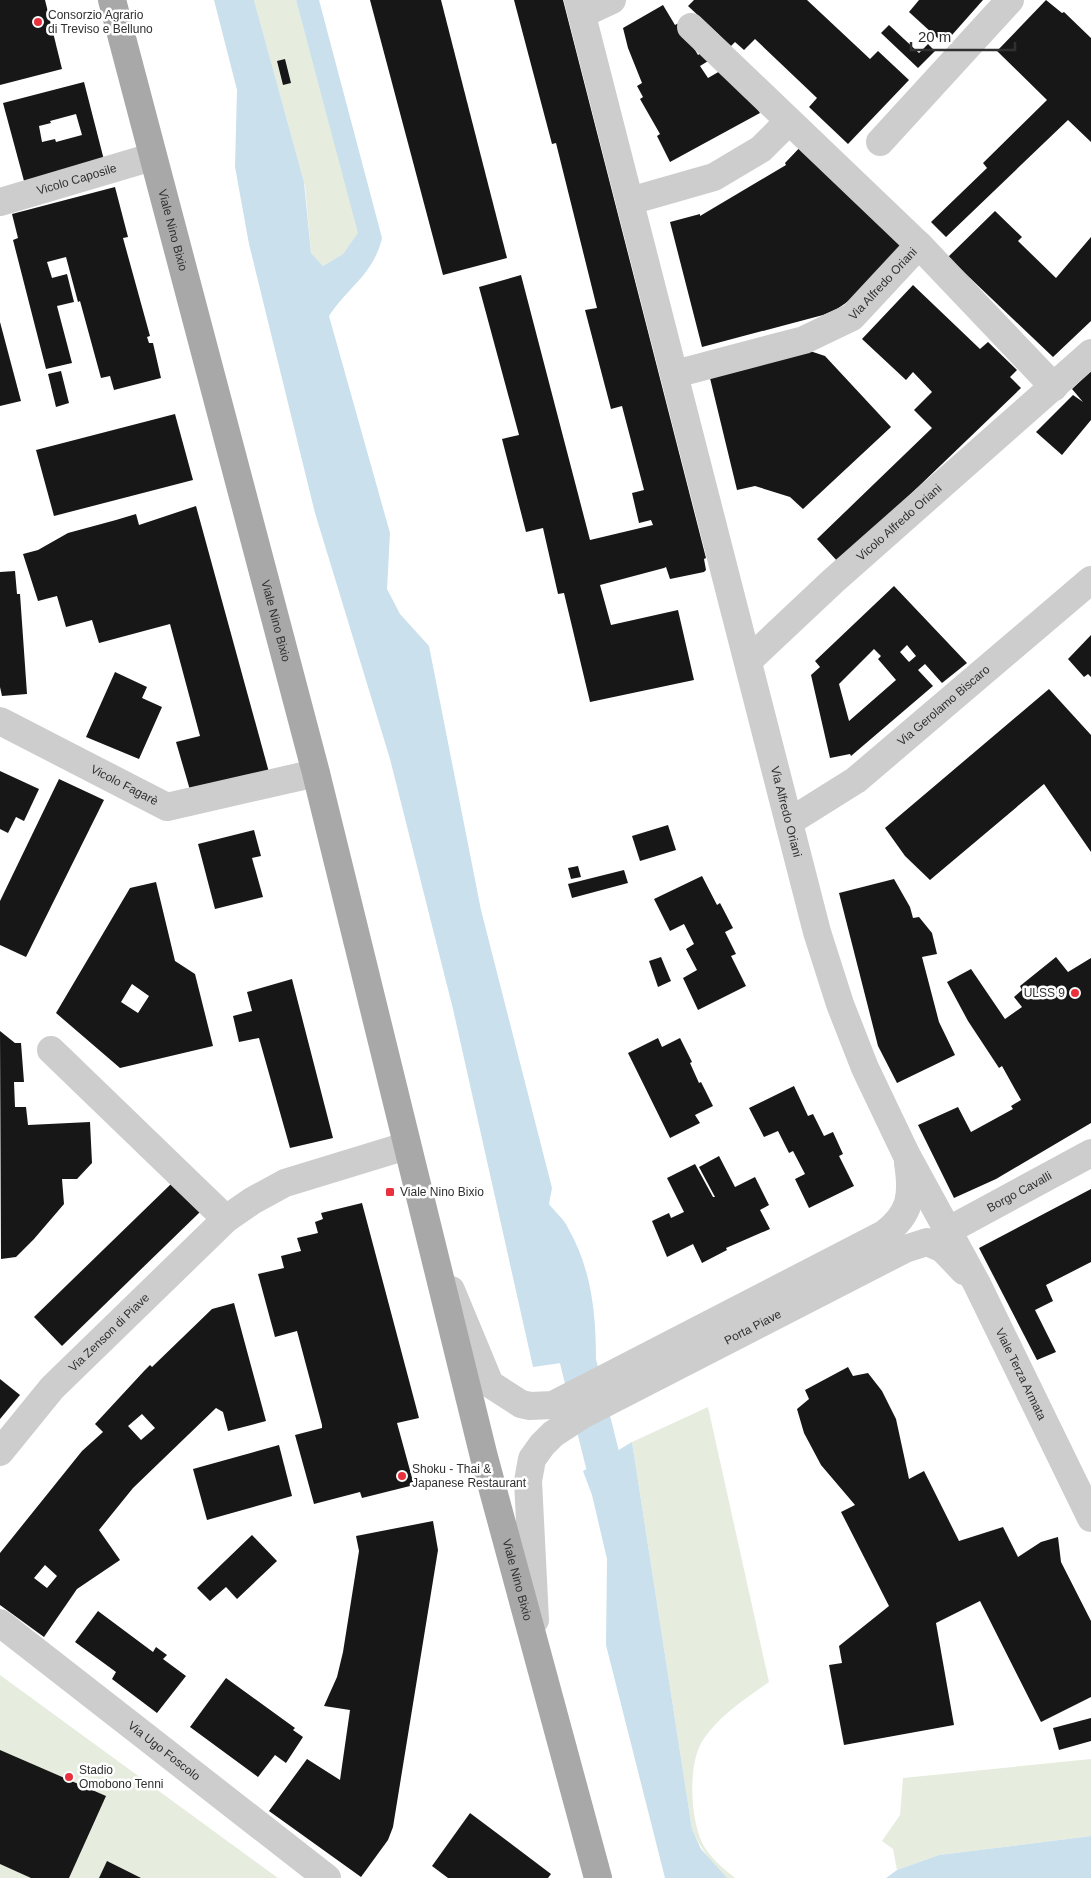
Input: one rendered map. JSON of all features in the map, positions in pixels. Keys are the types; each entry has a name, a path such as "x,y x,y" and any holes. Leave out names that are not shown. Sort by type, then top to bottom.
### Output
{"main road":[{"name":"Viale Nino Bixio","path":"112,0 316,773 477,1430 598,1878"}],"street":[{"path":"580,7 612,0"},
{"path":"880,142 1010,0"},
{"name":"Via Alfredo Oriani","path":"580,7 817,932 840,1004 865,1068 906,1154 949,1230"},
{"name":"Via Alfredo Oriani","path":"675,374 804,340 852,317 919,245 788,122 691,27"},
{"path":"630,201 714,177 761,149 788,122"},
{"name":"Vicolo Caposile","path":"0,202 152,157"},
{"path":"919,245 1054,387"},
{"name":"Vicolo Alfredo Oriani","path":"748,661 833,581 1091,353"},
{"name":"Via Gerolamo Biscaro","path":"789,822 856,780 1091,580"},
{"name":"Vicolo Fagarè","path":"0,722 167,807 316,773"},
{"path":"51,1050 226,1219"},
{"name":"Via Zenson di Piave","path":"0,1452 52,1388 226,1219 252,1201 285,1183 406,1146"},
{"name":"Borgo Cavalli","path":"949,1230 1091,1153"},
{"name":"Porta Piave","path":"532,1459 553,1434 582,1415 630,1378 871,1242 896,1225 906,1212 910,1197 910,1180 906,1154"},
{"name":"Viale Terza Armata","path":"949,1230 1091,1518"},
{"name":"Porta Piave","path":"553,1405 630,1378 905,1249 924,1242 943,1249 977,1284"},
{"name":"Viale Nino Bixio","path":"432,1244 490,1384 520,1404 530,1406 553,1405"},
{"name":"Viale Nino Bixio","path":"532,1459 528,1481 528,1505 537,1655"},
{"name":"Via Ugo Foscolo","path":"0,1623 327,1878"}],"green space":[{"path":"254,0 296,0 359,233 343,254 323,266 311,253 305,186"},
{"path":"708,1407 769,1682 733,1708 709,1731 698,1751 694,1764 692,1794 696,1824 700,1837 705,1848 735,1878 727,1878 716,1867 692,1829 632,1442"},
{"name":"Stadio Omobono Tenni","path":"0,1675 278,1878 0,1878"},
{"path":"1091,1759 1091,1836 939,1855 897,1870 893,1849 882,1841 900,1815 903,1778"}],"water":[{"path":"214,0 254,0 304,182 311,253 323,266 343,254 358,233 296,0 319,0 382,238 373,261 329,316 390,533 387,589 400,614 429,646 481,910 552,1188 549,1204 562,1219 576,1243 587,1275 595,1324 596,1358 533,1367 453,1009 390,759 315,513 249,244 235,167 237,90"},
{"path":"632,1442 692,1829 701,1849 727,1878 665,1878 606,1645 607,1559 592,1495 583,1471"},
{"path":"1091,1836 1091,1878 886,1878 897,1870 939,1855"}],"building":[{"path":"0,0 45,0 62,69 0,85"},
{"path":"370,0 441,0 507,258 443,275"},
{"path":"514,0 563,0 706,558 704,559 706,570 704,572 670,579 666,567 600,585 611,625 678,610 694,680 590,702 564,593 558,594 543,528 526,532 502,439 519,435 479,287 521,275 590,540 653,525 651,520 639,523 632,493 644,490 622,406 611,409 585,310 597,308 556,143 552,144"},
{"path":"694,0 807,0 870,59 878,51 909,80 848,144 809,107 817,98 755,39 744,50 735,42 731,46 688,6"},
{"path":"919,0 983,0 944,44 909,12"},
{"path":"1046,0 1062,13 1064,12 1091,38 1091,142 1068,120 946,237 931,222 987,168 983,163 1047,100 997,51"},
{"path":"663,5 675,25 679,23 698,55 704,51 713,58 700,66 708,78 727,67 746,90 760,113 670,162 657,136 660,134 640,99 643,97 637,86 642,83 628,48 623,28"},
{"path":"889,25 919,53 928,44 935,51 918,68 881,33"},
{"path":"285,59 291,83 283,85 277,61"},
{"path":"84,82 104,160 24,181 3,103","holes":["76,114 82,135 56,142 55,139 42,142 39,126"]},
{"path":"805,142 909,239 853,298 837,309 823,315 702,347 670,222 700,214 700,216 786,165 785,163"},
{"path":"115,187 128,237 123,238 150,336 147,337 149,343 153,343 161,378 114,390 110,376 101,378 66,257 47,262 52,278 67,274 74,302 57,306 72,363 46,369 13,240 18,238 12,214"},
{"path":"995,211 1022,237 1018,241 1056,278 1091,237 1091,321 1053,357 948,257"},
{"path":"913,285 980,349 988,342 1017,370 1010,377 1021,388 839,563 817,539 932,428 914,410 932,392 913,372 906,380 862,339"},
{"path":"0,322 21,401 0,406"},
{"path":"807,350 825,356 891,427 803,509 790,497 755,486 737,490 709,374"},
{"path":"61,371 69,403 56,407 48,374"},
{"path":"1091,371 1091,420 1062,455 1036,432 1073,395 1083,402 1072,389"},
{"path":"175,414 193,480 54,516 36,450"},
{"path":"196,506 270,776 190,790 176,742 200,736 170,624 99,643 92,620 66,627 57,596 38,601 23,554 38,550 68,533 136,514 139,525"},
{"path":"15,571 17,594 20,594 27,694 2,696 0,687 0,572"},
{"path":"894,586 967,663 942,683 925,664 918,670 933,686 851,756 850,754 830,758 811,675 820,667 815,661","holes":["907,645 916,656 909,662 900,652","874,649 881,656 878,659 896,680 849,721 839,684"]},
{"path":"1091,635 1091,677 1088,674 1084,677 1068,659"},
{"path":"115,672 147,687 142,698 162,707 139,759 86,737"},
{"path":"1049,689 1091,735 1091,852 1044,784 930,880 905,856 885,828"},
{"path":"0,771 39,789 24,821 16,817 8,833 0,829"},
{"path":"59,779 104,800 26,957 0,945 0,901"},
{"path":"668,825 676,850 640,861 632,836"},
{"path":"254,830 261,856 252,858 263,897 215,909 198,844"},
{"path":"578,866 581,877 571,879 568,868"},
{"path":"624,870 628,883 572,898 568,884"},
{"path":"702,876 717,905 720,903 733,928 725,932 736,954 731,956 746,986 698,1010 683,978 697,970 686,949 694,944 684,924 670,931 654,899"},
{"path":"894,879 910,907 913,918 919,917 932,933 937,954 922,957 939,1022 955,1055 897,1083 878,1046 839,893"},
{"path":"156,882 175,961 195,974 213,1046 120,1068 56,1013 130,888","holes":["132,984 149,996 138,1013 121,1002"]},
{"path":"661,957 671,981 658,987 649,961"},
{"path":"1056,957 1068,972 1091,958 1091,1123 996,1179 954,1198 918,1125 958,1107 971,1132 1013,1109 1011,1106 1021,1100 1002,1066 999,1068 968,1021 947,982 971,969 1005,1019 1022,1007 1014,997 1022,990 1020,986"},
{"path":"292,979 333,1138 290,1148 259,1038 239,1042 233,1016 252,1011 247,992"},
{"path":"0,1031 15,1043 21,1043 24,1082 14,1082 15,1107 26,1107 28,1125 90,1122 92,1163 77,1179 62,1179 64,1204 16,1257 1,1259"},
{"path":"658,1038 662,1047 680,1038 692,1062 690,1063 699,1083 701,1082 713,1106 695,1115 700,1123 670,1138 628,1053"},
{"path":"794,1086 808,1116 813,1114 824,1136 833,1132 843,1154 839,1156 854,1186 809,1208 795,1179 805,1174 793,1151 789,1153 778,1131 764,1137 749,1108"},
{"path":"719,1156 735,1187 755,1177 769,1205 760,1210 770,1229 726,1248 727,1250 702,1263 693,1244 667,1257 652,1221 669,1213 671,1218 684,1212 667,1178 695,1164 713,1197 715,1197 699,1167"},
{"path":"172,1183 200,1212 62,1346 34,1317"},
{"path":"1091,1189 1091,1262 1046,1285 1053,1301 1035,1310 1056,1352 1037,1360 979,1248"},
{"path":"362,1203 419,1418 397,1423 414,1485 362,1498 360,1492 314,1504 295,1435 322,1428 322,1425 297,1331 275,1337 258,1274 284,1268 281,1256 301,1251 297,1238 318,1233 315,1222 323,1219 321,1213"},
{"path":"234,1303 266,1421 228,1431 223,1412 216,1408 133,1488 99,1530 120,1560 77,1589 44,1637 0,1605 0,1553 82,1451 103,1432 95,1424 150,1365 152,1367 212,1309","holes":["142,1414 155,1428 141,1440 128,1426","45,1565 57,1576 47,1588 34,1578"]},
{"path":"848,1367 853,1376 868,1373 882,1391 896,1419 909,1479 924,1471 959,1541 1003,1527 1018,1557 1041,1542 1058,1537 1061,1562 1091,1621 1091,1697 1041,1722 980,1601 936,1623 954,1725 844,1745 829,1665 842,1663 839,1646 889,1606 841,1512 855,1505 821,1465 804,1433 797,1409 809,1399 805,1390"},
{"path":"0,1379 20,1395 0,1419"},
{"path":"279,1445 292,1496 207,1520 193,1469"},
{"path":"433,1521 438,1550 393,1827 388,1840 361,1877 269,1811 307,1759 340,1780 350,1710 324,1706 337,1677 343,1652 359,1551 356,1536"},
{"path":"252,1535 277,1561 237,1599 226,1587 210,1601 197,1588"},
{"path":"98,1611 153,1652 156,1647 167,1655 163,1659 186,1676 157,1713 112,1679 116,1672 75,1642"},
{"path":"226,1678 295,1728 293,1730 303,1737 286,1763 275,1755 258,1777 190,1727"},
{"path":"1091,1718 1091,1741 1059,1750 1053,1728"},
{"path":"0,1750 106,1796 69,1878 31,1878 0,1864"},
{"path":"470,1813 551,1874 548,1878 448,1878 432,1866"},
{"path":"107,1861 141,1878 99,1878"}],"waterway":[{"path":"566,1313 614,1506"}],"place":[{"name":"Consorzio Agrario di Treviso e Belluno","path":"38,22"},
{"name":"ULSS 9","path":"1075,993"},
{"name":"Viale Nino Bixio","path":"390,1192"},
{"name":"Shoku - Thai & Japanese Restaurant","path":"402,1476"},
{"name":"Stadio Omobono Tenni","path":"69,1777"}]}
